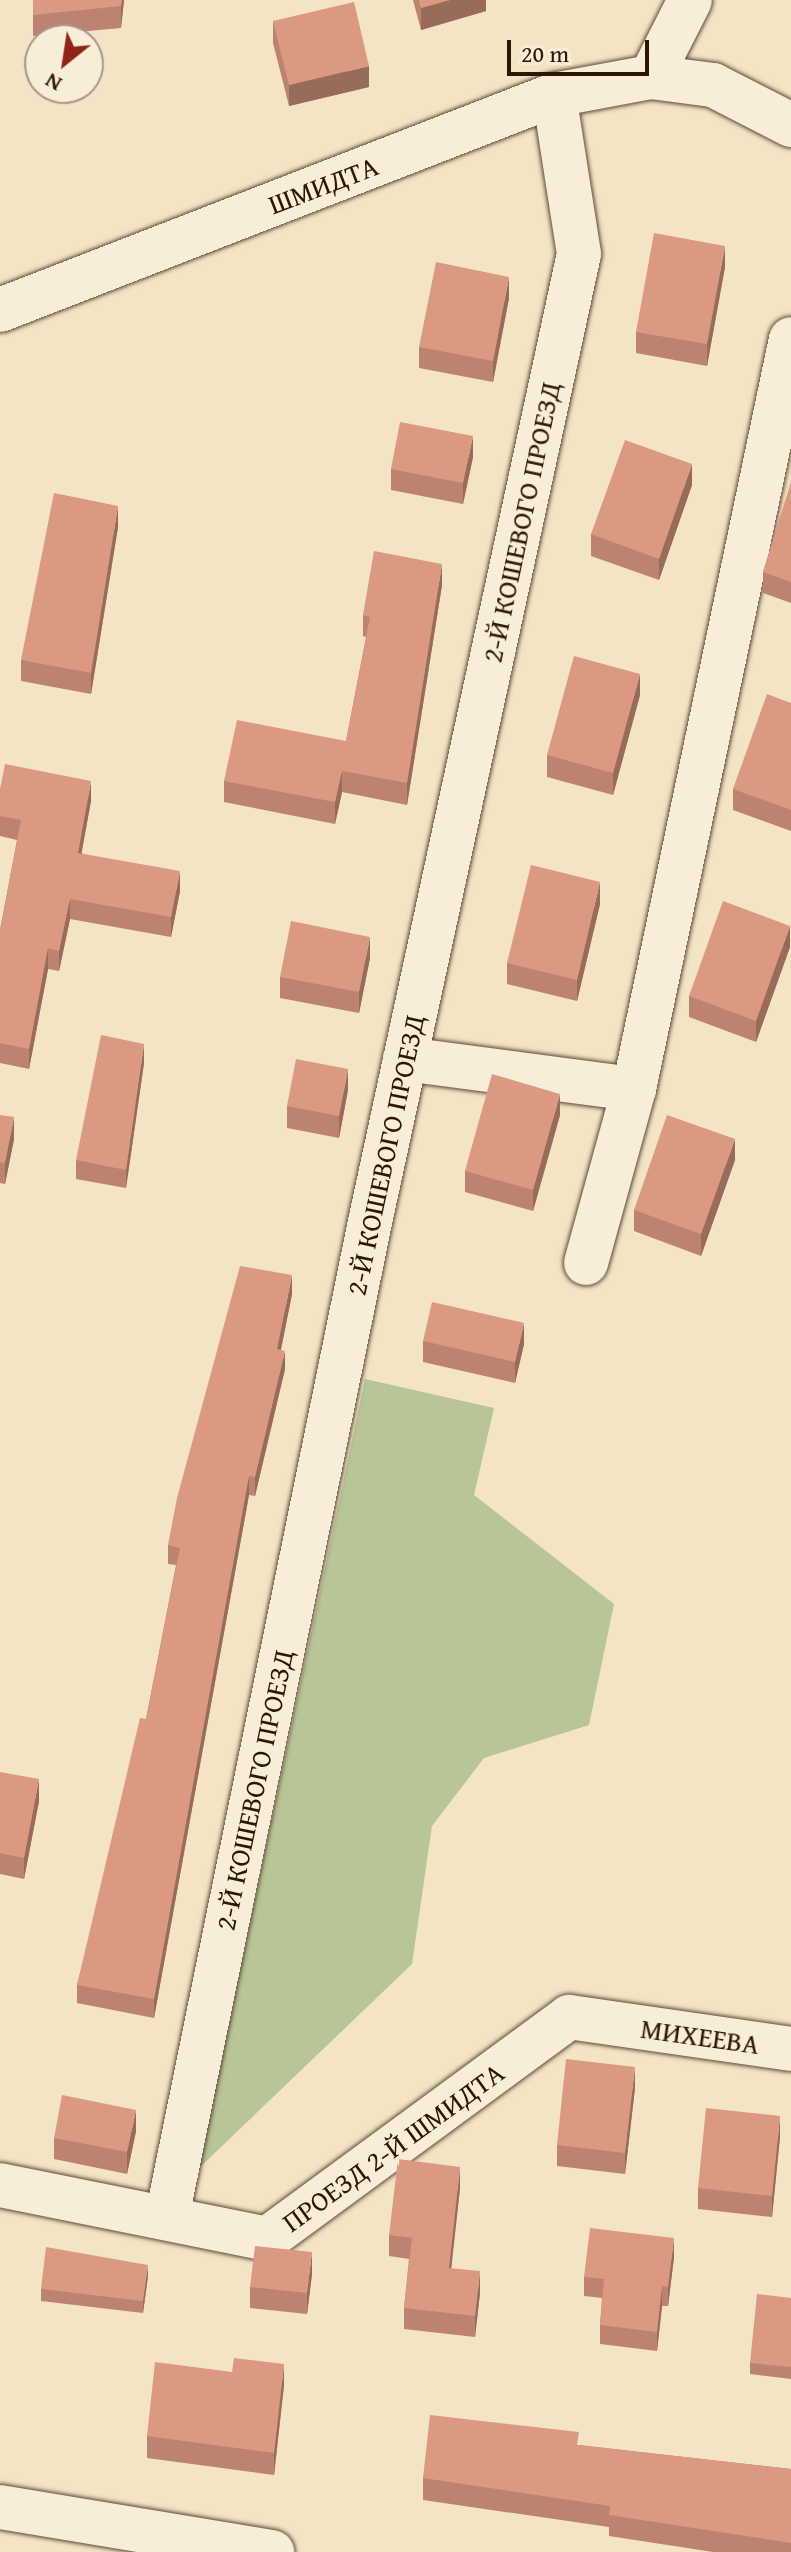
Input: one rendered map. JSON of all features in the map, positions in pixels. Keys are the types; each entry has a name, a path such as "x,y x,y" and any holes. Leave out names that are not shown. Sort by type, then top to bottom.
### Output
{"street":[{"path":"651,77 690,0"},
{"name":"ШМИДТА","path":"0,310 554,95 651,77 713,85 791,125"},
{"name":"2-Й КОШЕВОГО ПРОЕЗД","path":"167,2217 405,1059 579,254 554,95"},
{"path":"586,1263 634,1089 791,339"},
{"path":"405,1059 634,1089"},
{"name":"ПРОЕЗД 2-Й ШМИДТА","path":"0,2185 267,2239 569,2017 609,2023"},
{"name":"МИХЕЕВА","path":"609,2023 791,2049"},
{"path":"0,2507 272,2552"}],"green space":[{"path":"365,1379 494,1408 474,1495 614,1604 589,1725 484,1758 432,1826 412,1964 198,2169"}],"building":[{"path":"33,0 122,0 121,6 33,15"},
{"path":"419,0 450,0 421,8"},
{"path":"354,2 369,66 289,85 273,21"},
{"path":"654,233 725,246 707,344 636,332"},
{"path":"436,262 509,277 493,361 419,347"},
{"path":"400,422 473,436 463,483 391,469"},
{"path":"625,440 692,464 659,559 591,534"},
{"path":"791,483 791,582 763,572"},
{"path":"54,493 118,506 91,673 21,660"},
{"path":"374,551 442,564 407,783 342,771 335,802 224,781 237,720 346,741 370,617 363,615"},
{"path":"574,656 640,674 613,773 547,755"},
{"path":"767,694 791,703 791,810 733,789"},
{"path":"5,764 91,781 78,853 180,871 171,917 70,899 59,951 48,948 29,1049 0,1043 0,930 21,820 0,816 0,789"},
{"path":"531,865 600,882 577,980 507,963"},
{"path":"723,901 790,926 756,1021 689,996"},
{"path":"291,921 370,937 359,992 280,977"},
{"path":"101,1035 144,1044 126,1170 76,1160"},
{"path":"296,1059 348,1069 339,1116 287,1106"},
{"path":"492,1074 560,1094 533,1190 465,1171"},
{"path":"0,1115 14,1117 5,1163 0,1162"},
{"path":"667,1115 735,1139 701,1234 634,1210"},
{"path":"240,1266 292,1275 277,1349 285,1351 255,1477 249,1476 154,1999 77,1985 140,1718 146,1719 180,1548 168,1545 177,1498"},
{"path":"432,1302 524,1323 515,1362 423,1341"},
{"path":"0,1772 39,1779 24,1858 0,1853"},
{"path":"566,2059 635,2067 625,2153 557,2145"},
{"path":"62,2095 136,2110 127,2152 54,2138"},
{"path":"706,2108 780,2116 772,2196 698,2188"},
{"path":"398,2159 460,2167 449,2268 480,2271 475,2316 404,2308 412,2238 389,2235"},
{"path":"590,2228 674,2238 668,2287 662,2286 657,2332 600,2325 604,2279 584,2277"},
{"path":"255,2246 312,2252 307,2293 250,2287"},
{"path":"46,2247 148,2265 143,2301 41,2289"},
{"path":"757,2294 791,2298 791,2367 750,2363"},
{"path":"234,2358 284,2364 274,2453 147,2436 155,2362 232,2372"},
{"path":"430,2415 579,2432 577,2445 791,2469 791,2543 609,2515 610,2506 423,2478"}]}
